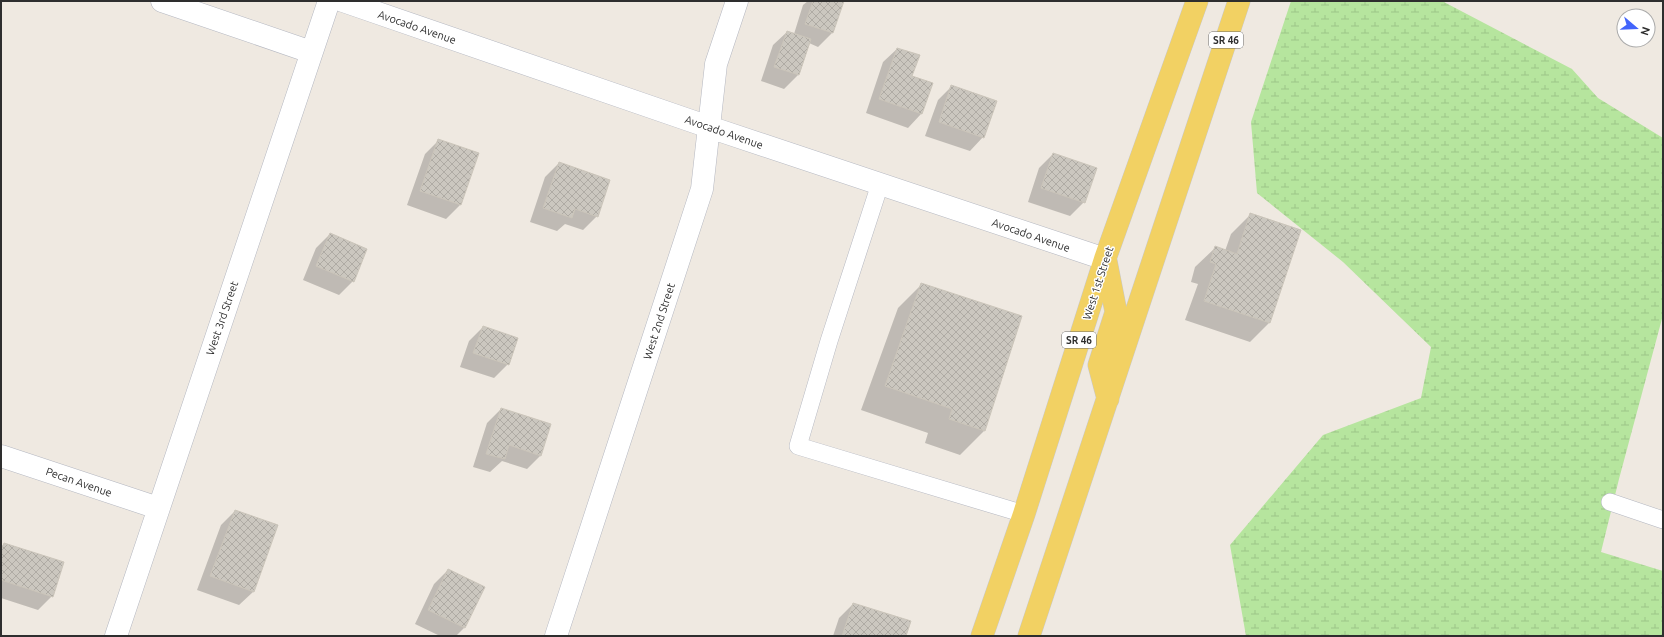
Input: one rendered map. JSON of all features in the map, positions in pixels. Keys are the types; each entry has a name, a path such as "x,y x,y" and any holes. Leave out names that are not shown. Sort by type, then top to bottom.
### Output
{"main road":[{"name":"West 1st Street","path":"982,636 1024,514 1105,260 1197,1"},
{"name":"SR 46","path":"1029,636 1239,1"},
{"path":"1105,260 1116,312 1099,364 1108,399"}],"street":[{"path":"162,1 312,52"},
{"name":"West 3rd Street","path":"116,636 329,1"},
{"name":"Avocado Avenue","path":"343,1 709,127 1105,260"},
{"name":"West 2nd Street","path":"556,636 702,189 716,64 738,1"},
{"name":"Pecan Avenue","path":"1,456 158,508"}],"lane":[{"path":"880,184 829,341 798,446 1024,514"},
{"path":"1610,502 1663,520"}],"green space":[{"path":"1291,1 1442,1 1572,69 1598,98 1663,138 1663,315 1601,552 1663,571 1663,636 1246,636 1230,545 1323,435 1421,398 1431,347 1343,262 1257,193 1251,122"}],"building":[{"path":"813,1 844,1 833,33 805,24"},
{"path":"787,31 811,39 799,75 774,67"},
{"path":"897,48 920,55 912,76 933,83 922,114 879,99"},
{"path":"951,85 997,101 984,138 939,122"},
{"path":"438,139 479,153 461,205 420,191"},
{"path":"1053,153 1097,168 1085,203 1041,188"},
{"path":"559,162 610,180 598,217 575,209 572,218 543,208"},
{"path":"1250,213 1301,230 1270,323 1204,301 1216,264 1210,262 1215,246 1237,254"},
{"path":"330,233 367,249 354,282 316,266"},
{"path":"921,283 1022,316 985,431 949,419 952,409 885,386"},
{"path":"483,326 518,338 509,365 473,353"},
{"path":"501,408 551,424 541,456 509,445 505,459 486,454"},
{"path":"235,510 278,525 254,592 210,576"},
{"path":"4,543 64,562 53,597 1,580 1,551"},
{"path":"448,569 485,587 465,628 428,610"},
{"path":"853,603 911,621 906,636 842,636"}]}
